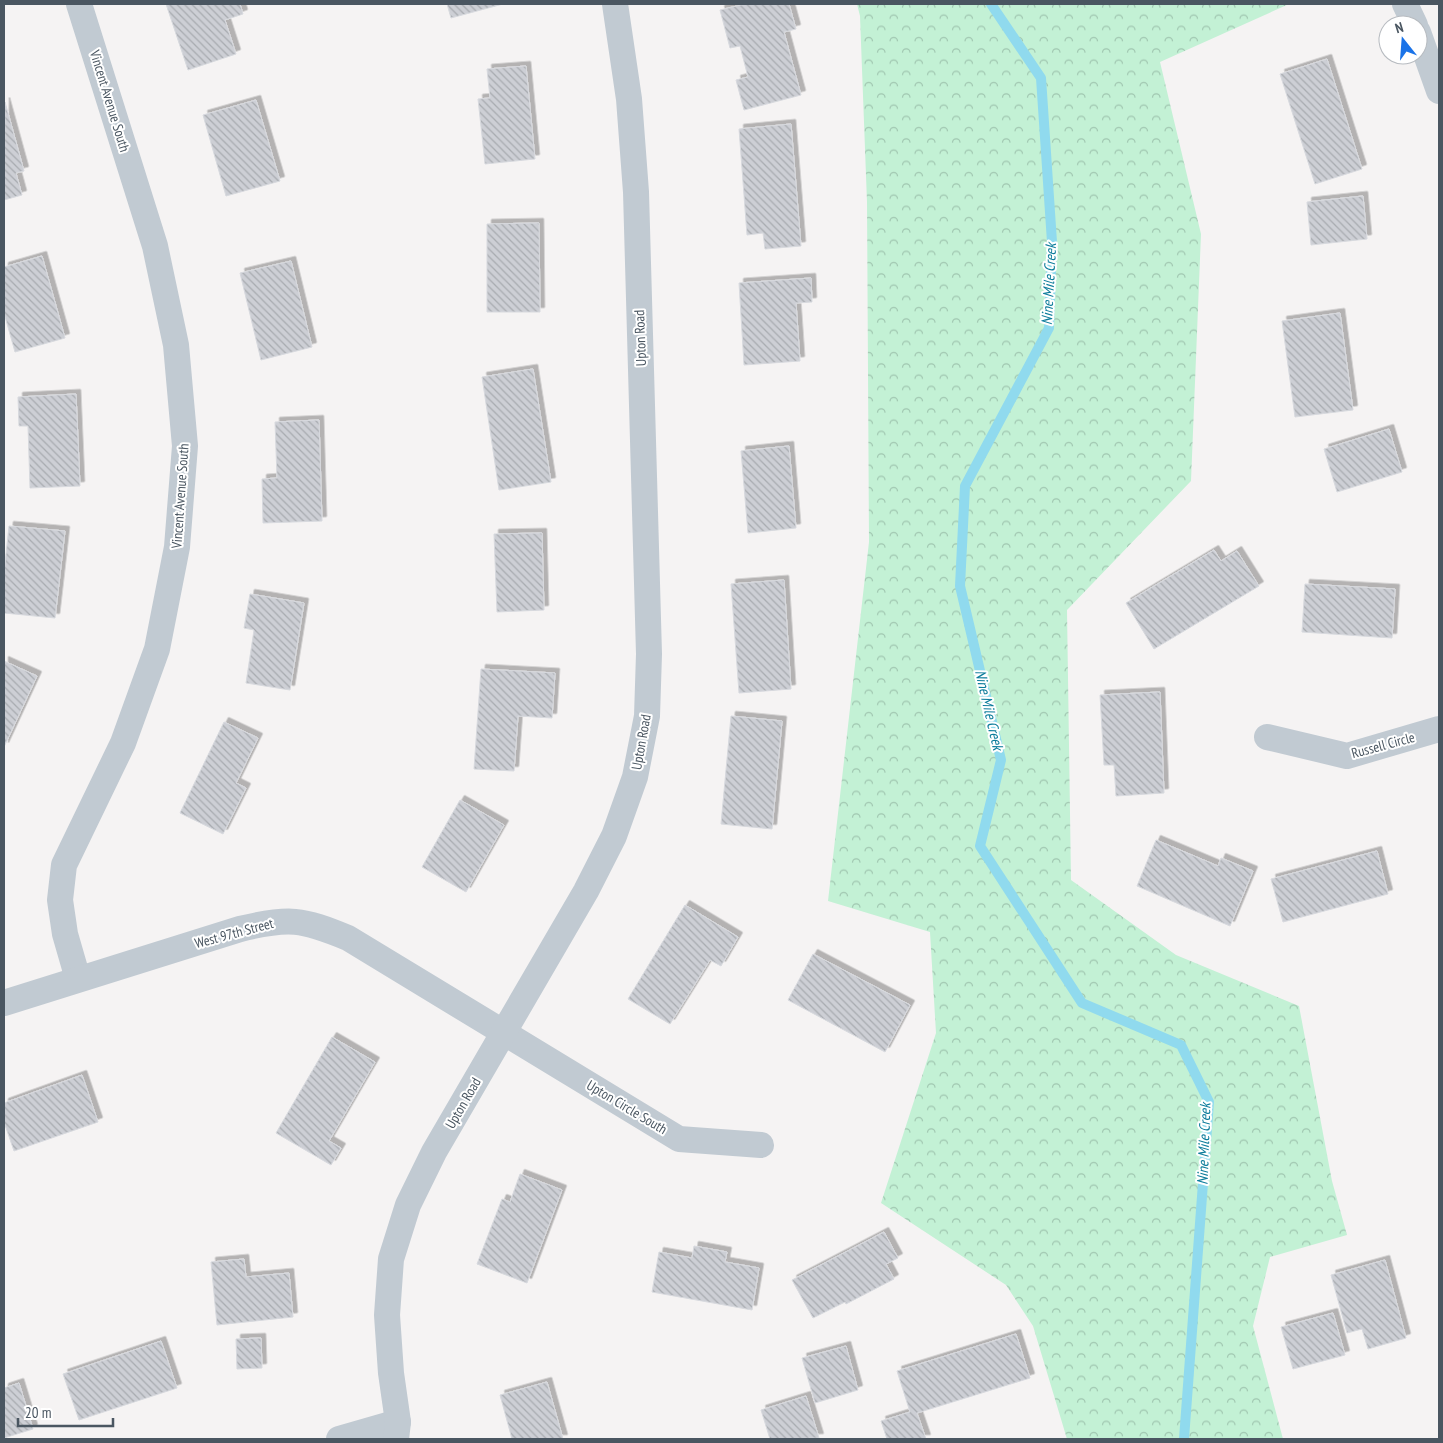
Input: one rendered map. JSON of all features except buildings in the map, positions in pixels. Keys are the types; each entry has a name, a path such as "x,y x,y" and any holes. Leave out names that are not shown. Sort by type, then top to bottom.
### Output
{"street":[{"name":"Vincent Avenue South","path":"78,979 65,934 60,900 64,864 123,743 157,649 177,547 185,446 176,345 155,246 80,4"},
{"name":"Upton Road","path":"402,1433 390,1373 388,1315 391,1259 408,1204 434,1152 586,891 614,836 635,777 647,716 649,654 636,192 629,99 615,4"},
{"path":"1428,60 1439,91"},
{"name":"Russell Circle","path":"1267,737 1347,756 1439,729"},
{"name":"West 97th Street","path":"4,1003 276,920 313,923 348,938 503,1034"},
{"name":"Upton Circle South","path":"503,1034 679,1139 762,1145"},
{"path":"339,1439 402,1433"}],"green space":[{"path":"857,4 1289,4 1160,62 1201,234 1191,481 1067,610 1071,880 1176,955 1299,1006 1332,1181 1347,1235 1270,1257 1253,1326 1283,1439 1067,1439 1033,1326 1006,1285 881,1203 936,1033 930,932 828,901 869,542 867,202 860,16"}],"waterway":[{"name":"Nine Mile Creek","path":"991,4 1041,78 1052,242 1049,328 965,486 960,586 1001,760 980,846 1082,1003 1181,1045 1209,1102 1184,1439"}]}
